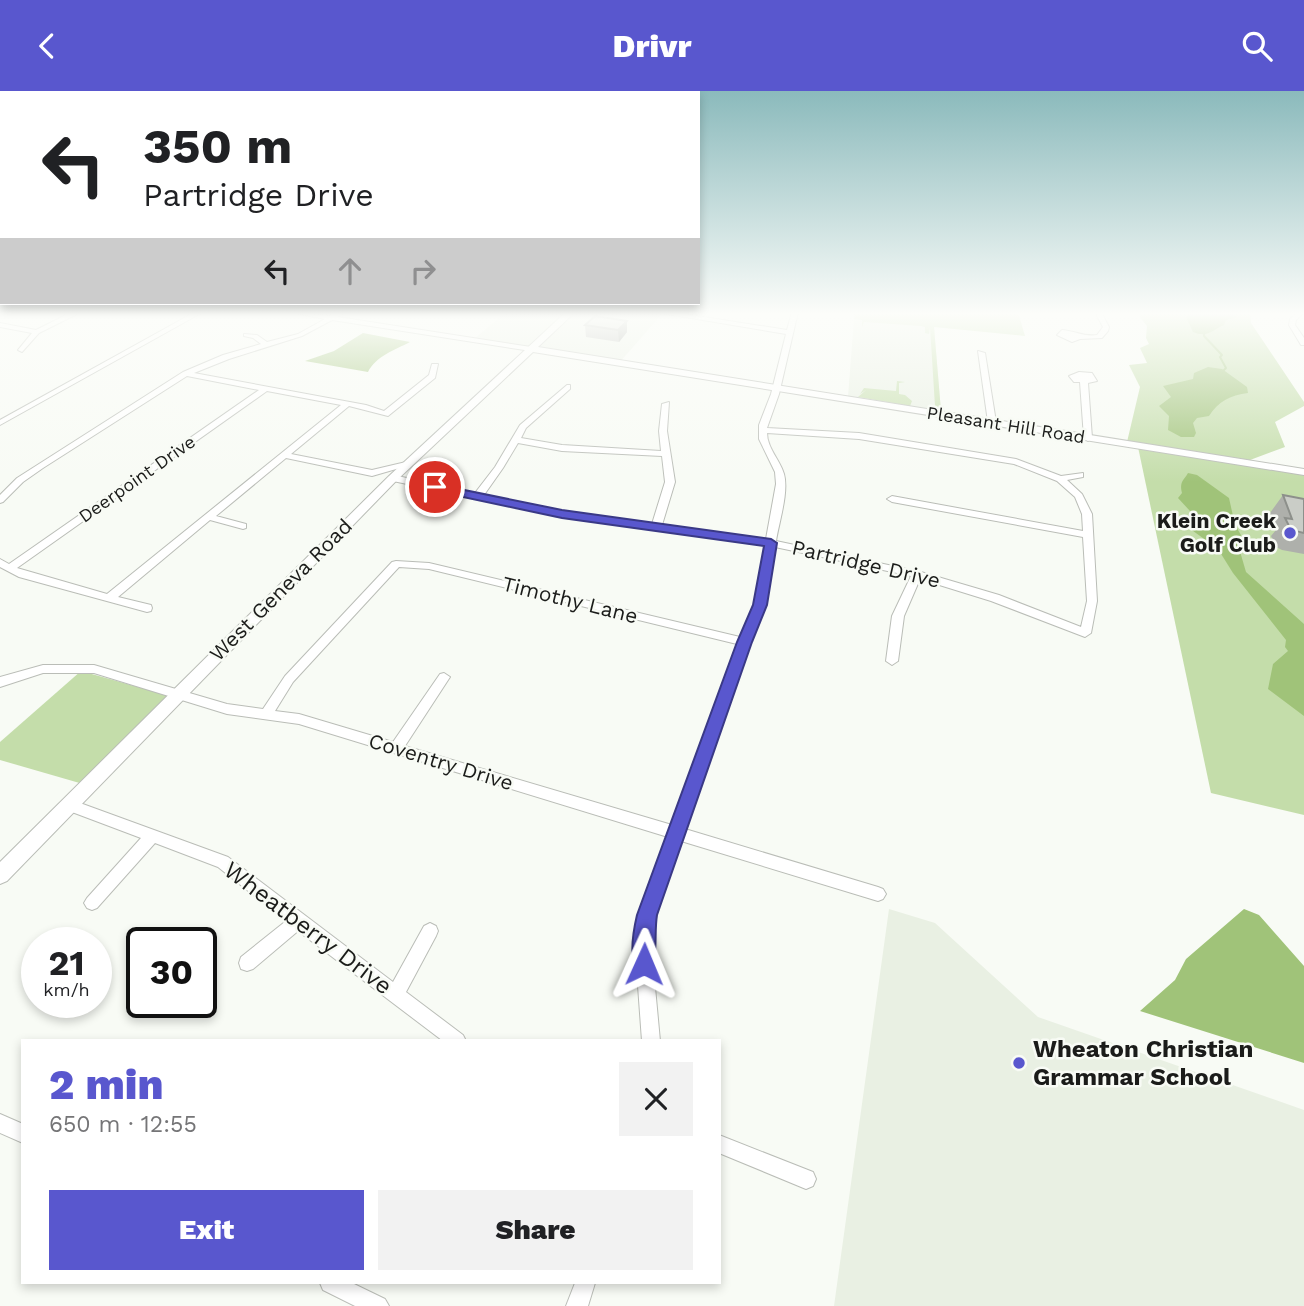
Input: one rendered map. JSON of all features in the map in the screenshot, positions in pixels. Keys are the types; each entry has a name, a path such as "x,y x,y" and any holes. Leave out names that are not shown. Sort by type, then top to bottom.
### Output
{"main road":[{"name":"West Geneva Road","path":"0,875 380,490 510,369"},
{"name":"Pleasant Hill Road","path":"655,369 1304,472"}],"street":[{"path":"0,423 98,369"},
{"path":"0,500 20,480 40,466 198,369"},
{"path":"186,374 347,404 385,414 432,376 434,369"},
{"path":"650,1039 643,933 676,832 744,642 760,605 781,484 779,472 765,446 764,416 781,369"},
{"path":"984,369 992,422"},
{"path":"1084,382 1088,438"},
{"path":"477,497 499,468 514,440 532,418 567,387"},
{"name":"Deerpoint Drive","path":"4,566 265,389"},
{"path":"109,598 347,404"},
{"path":"656,528 670,482 663,431 666,404"},
{"path":"763,430 859,436 1016,462 1060,479 1070,486 1084,505 1088,535 892,499"},
{"path":"514,440 562,448 666,454"},
{"path":"284,455 372,473 406,465"},
{"path":"372,473 377,477 380,490"},
{"path":"1060,479 1080,474"},
{"name":"Partridge Drive","path":"393,478 562,514 771,543 917,574 995,597 1085,633 1092,601 1088,535"},
{"path":"209,517 243,526"},
{"name":"Timothy Lane","path":"267,714 289,680 396,564 429,566 744,642"},
{"path":"4,566 147,608"},
{"path":"892,661 898,616 917,574"},
{"name":"Coventry Drive","path":"0,682 43,669 94,669 227,709 299,719 878,894"},
{"path":"396,748 444,677"},
{"name":"Wheatberry Drive","path":"69,805 223,862 454,1039"},
{"path":"93,903 153,835"},
{"path":"247,963 298,921"},
{"path":"395,995 430,931"},
{"path":"0,1123 21,1133"},
{"path":"721,1145 806,1178"},
{"path":"332,1284 377,1306"},
{"path":"578,1306 585,1284"}],"shaded area":[{"path":"349,369 370,369 368,372"},
{"path":"850,369 937,369 941,412 848,397"},
{"path":"933,369 937,369 941,411 927,407 935,406"},
{"path":"1131,369 1282,369 1304,406 1275,422 1285,447 1250,460 1127,442 1140,387"},
{"path":"1204,369 1222,369 1247,387 1248,393 1230,397 1209,416 1197,418 1193,423 1196,433 1194,437 1181,437 1168,430 1169,416 1159,406 1171,397 1163,386 1193,379 1194,373"},
{"path":"897,381 905,382 899,383 899,394 912,401 910,406 858,397 866,390 860,394 864,388 896,391"},
{"path":"1138,447 1304,473 1304,815 1211,793"},
{"path":"1188,473 1197,475 1229,498 1235,525 1241,535 1239,548 1246,572 1304,624 1304,716 1268,689 1273,664 1288,651 1285,647 1286,640 1233,573 1218,549 1189,528 1190,511 1178,498 1182,493 1182,481"},
{"path":"81,671 170,696 83,784 0,760 0,742"},
{"name":"Wheaton Christian Grammar School","path":"889,909 935,923 1038,1017 1304,1110 1304,1306 834,1306"},
{"path":"1244,909 1259,915 1304,966 1304,1063 1140,1011 1175,980 1186,959"}],"building":[{"path":"1283,495 1304,499 1304,533 1291,530 1285,518 1292,519"}],"waterway":[{"path":"1221,373 1225,369"}],"place":[{"name":"Klein Creek Golf Club","path":"1290,533"},
{"name":"Wheaton Christian Grammar School","path":"1019,1063"}],"route":[{"path":"435,487 562,514 771,543 760,605 744,642 647,915 643,933 644,964"}]}
